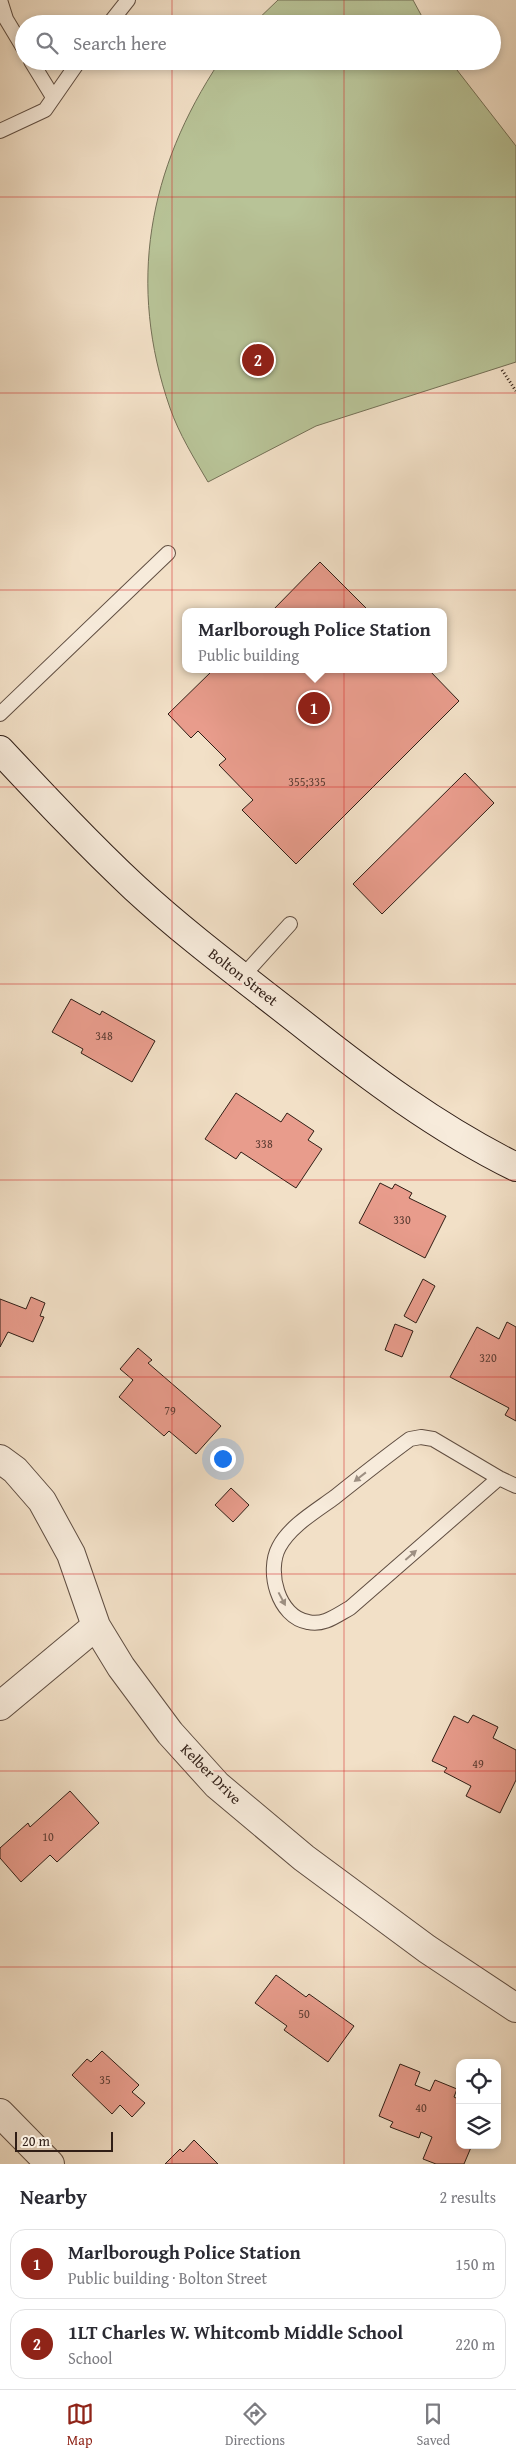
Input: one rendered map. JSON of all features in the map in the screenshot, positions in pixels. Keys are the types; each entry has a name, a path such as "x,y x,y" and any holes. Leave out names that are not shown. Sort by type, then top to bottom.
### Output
{"street":[{"name":"Bolton Street","path":"0,750 77,831 136,888 242,977 386,1088 433,1121 516,1167"},
{"name":"Kelber Drive","path":"0,1459 16,1470 42,1501 71,1554 96,1626 121,1667 170,1733 217,1785 304,1858 427,1949 516,2008"},
{"path":"0,1706 96,1626"},
{"path":"0,2113 50,2164"}],"lane":[{"path":"0,0 6,19 15,34"},
{"path":"116,15 128,0"},
{"path":"36,70 53,97"},
{"path":"0,131 44,110 72,70"},
{"path":"0,714 168,553"},
{"path":"242,977 290,924"},
{"path":"499,1478 350,1608 327,1621 308,1622 292,1614 281,1600 273,1577 273,1564 279,1547 296,1526 410,1439 421,1437 433,1439 516,1486"}],"path":[{"path":"502,370 516,391"}],"green space":[{"path":"278,0 413,0 421,15 262,15"},
{"path":"215,70 457,70 516,146 516,362 316,426 208,482 182,437 170,408 157,362 150,317 148,272 152,228 161,186 176,143 195,102"}],"building":[{"path":"320,562 366,608 275,608"},
{"path":"210,673 432,673 459,701 296,864 242,810 253,800 219,765 226,759 198,731 191,738 168,714"},
{"path":"465,773 494,803 382,914 353,884"},
{"path":"71,999 100,1015 102,1011 155,1041 132,1082 81,1053 83,1049 52,1032"},
{"path":"236,1093 281,1122 287,1113 314,1131 308,1140 322,1149 296,1188 241,1152 236,1159 205,1139"},
{"path":"380,1183 392,1189 395,1184 412,1193 409,1198 446,1216 425,1258 359,1223"},
{"path":"423,1279 435,1286 416,1323 404,1316"},
{"path":"31,1297 45,1303 40,1316 44,1317 33,1342 8,1332 0,1347 0,1299 26,1309"},
{"path":"507,1322 516,1327 516,1421 505,1415 509,1408 450,1377 477,1327 499,1339"},
{"path":"395,1324 413,1331 402,1357 385,1350"},
{"path":"138,1348 152,1360 148,1363 221,1426 196,1454 169,1431 164,1436 119,1397 133,1380 120,1369"},
{"path":"231,1488 249,1505 233,1522 215,1505"},
{"path":"473,1715 498,1727 493,1738 516,1750 516,1780 500,1813 466,1796 471,1786 444,1772 447,1768 432,1761 454,1716 468,1723"},
{"path":"70,1791 99,1823 57,1862 50,1855 21,1882 0,1858 0,1848 28,1823 30,1827"},
{"path":"276,1975 306,1997 309,1994 354,2026 328,2062 284,2030 287,2026 255,2003"},
{"path":"102,2051 139,2085 132,2092 145,2103 132,2117 120,2105 112,2114 72,2075 87,2059 91,2062"},
{"path":"400,2064 420,2072 415,2085 430,2091 435,2080 456,2089 454,2097 456,2098 456,2149 470,2149 464,2164 436,2164 423,2159 432,2137 421,2132 419,2138 390,2127 393,2122 379,2116"},
{"path":"194,2140 218,2164 165,2164 180,2149 183,2152"}],"place":[{"name":"1LT Charles W. Whitcomb Middle School","path":"258,360"},
{"name":"Marlborough Police Station","path":"314,708"}]}
